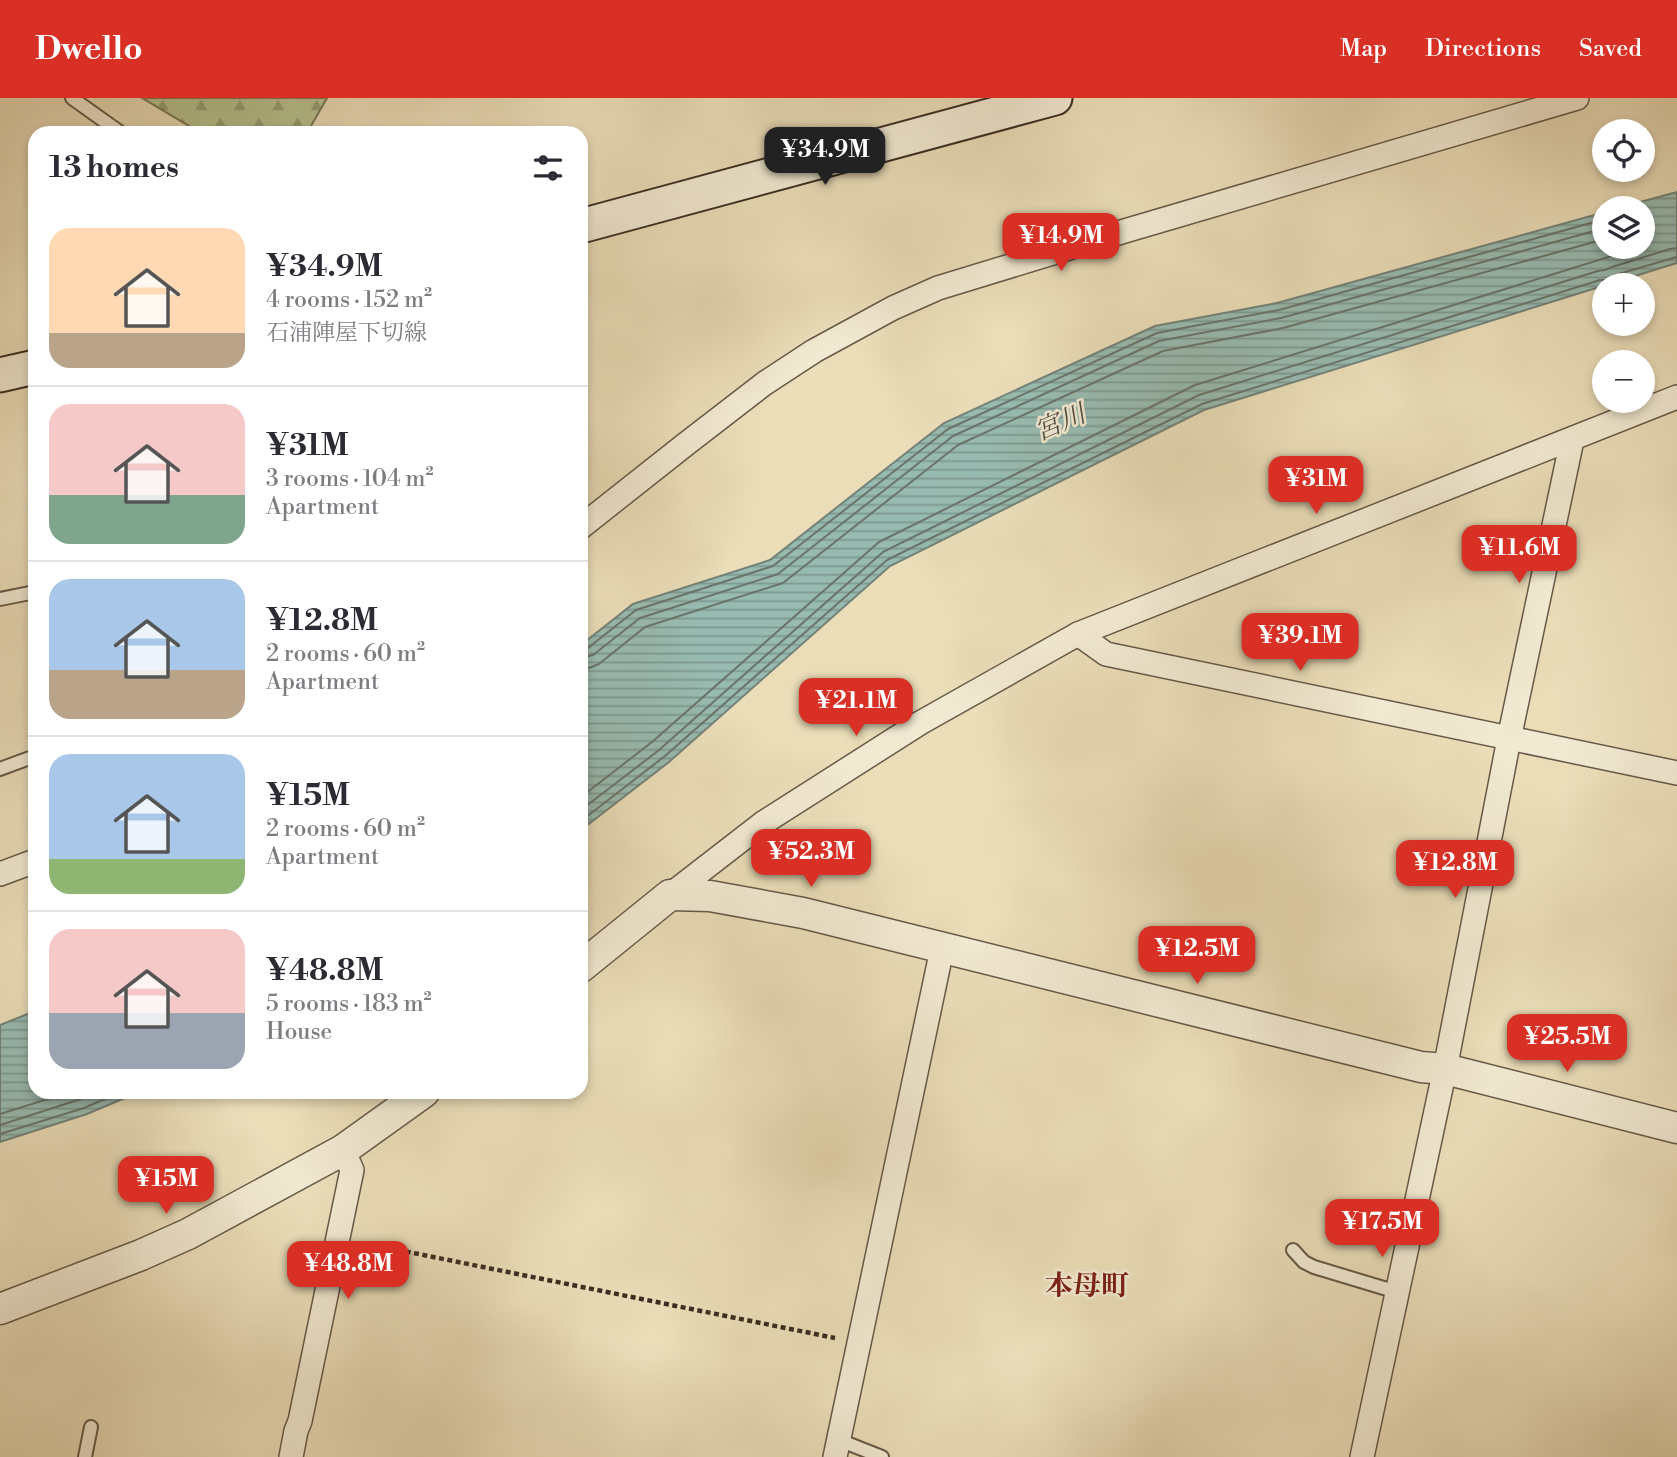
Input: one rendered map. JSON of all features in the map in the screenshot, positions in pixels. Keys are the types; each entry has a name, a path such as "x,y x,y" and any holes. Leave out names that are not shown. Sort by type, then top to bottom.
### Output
{"main road":[{"path":"588,224 1055,98"},
{"path":"0,375 28,369"}],"street":[{"path":"588,521 765,383 814,351 893,308 938,288 1577,98"},
{"path":"588,961 763,823 920,723 1078,635 1677,397"},
{"path":"1366,1456 1509,739 1572,440"},
{"path":"1078,635 1106,654 1677,773"},
{"path":"0,874 28,864"},
{"path":"670,895 710,896 803,913 1677,1128"},
{"path":"837,1448 942,949"},
{"path":"0,1308 141,1255 188,1234 343,1150 414,1099"},
{"path":"291,1457 352,1170 343,1150"}],"lane":[{"path":"72,98 111,126"},
{"path":"0,599 28,593"},
{"path":"0,769 28,759"},
{"path":"1293,1250 1304,1262 1314,1267 1397,1292"},
{"path":"85,1457 91,1427"},
{"path":"837,1448 882,1457"}],"path":[{"path":"339,1237 835,1338 859,1347"}],"green space":[{"path":"142,98 327,98 311,126 189,126"}],"water":[{"name":"宮川","path":"1677,192 1677,263 1645,273 1592,273 1592,289 1204,410 890,566 669,762 588,825 588,639 633,604 770,560 944,423 1155,326 1277,303 1592,216 1592,259 1655,259 1655,198"},
{"path":"28,1014 28,1099 122,1099 87,1114 0,1142 0,1025"}],"district":[{"name":"本母町","path":"1087,1286"}]}
